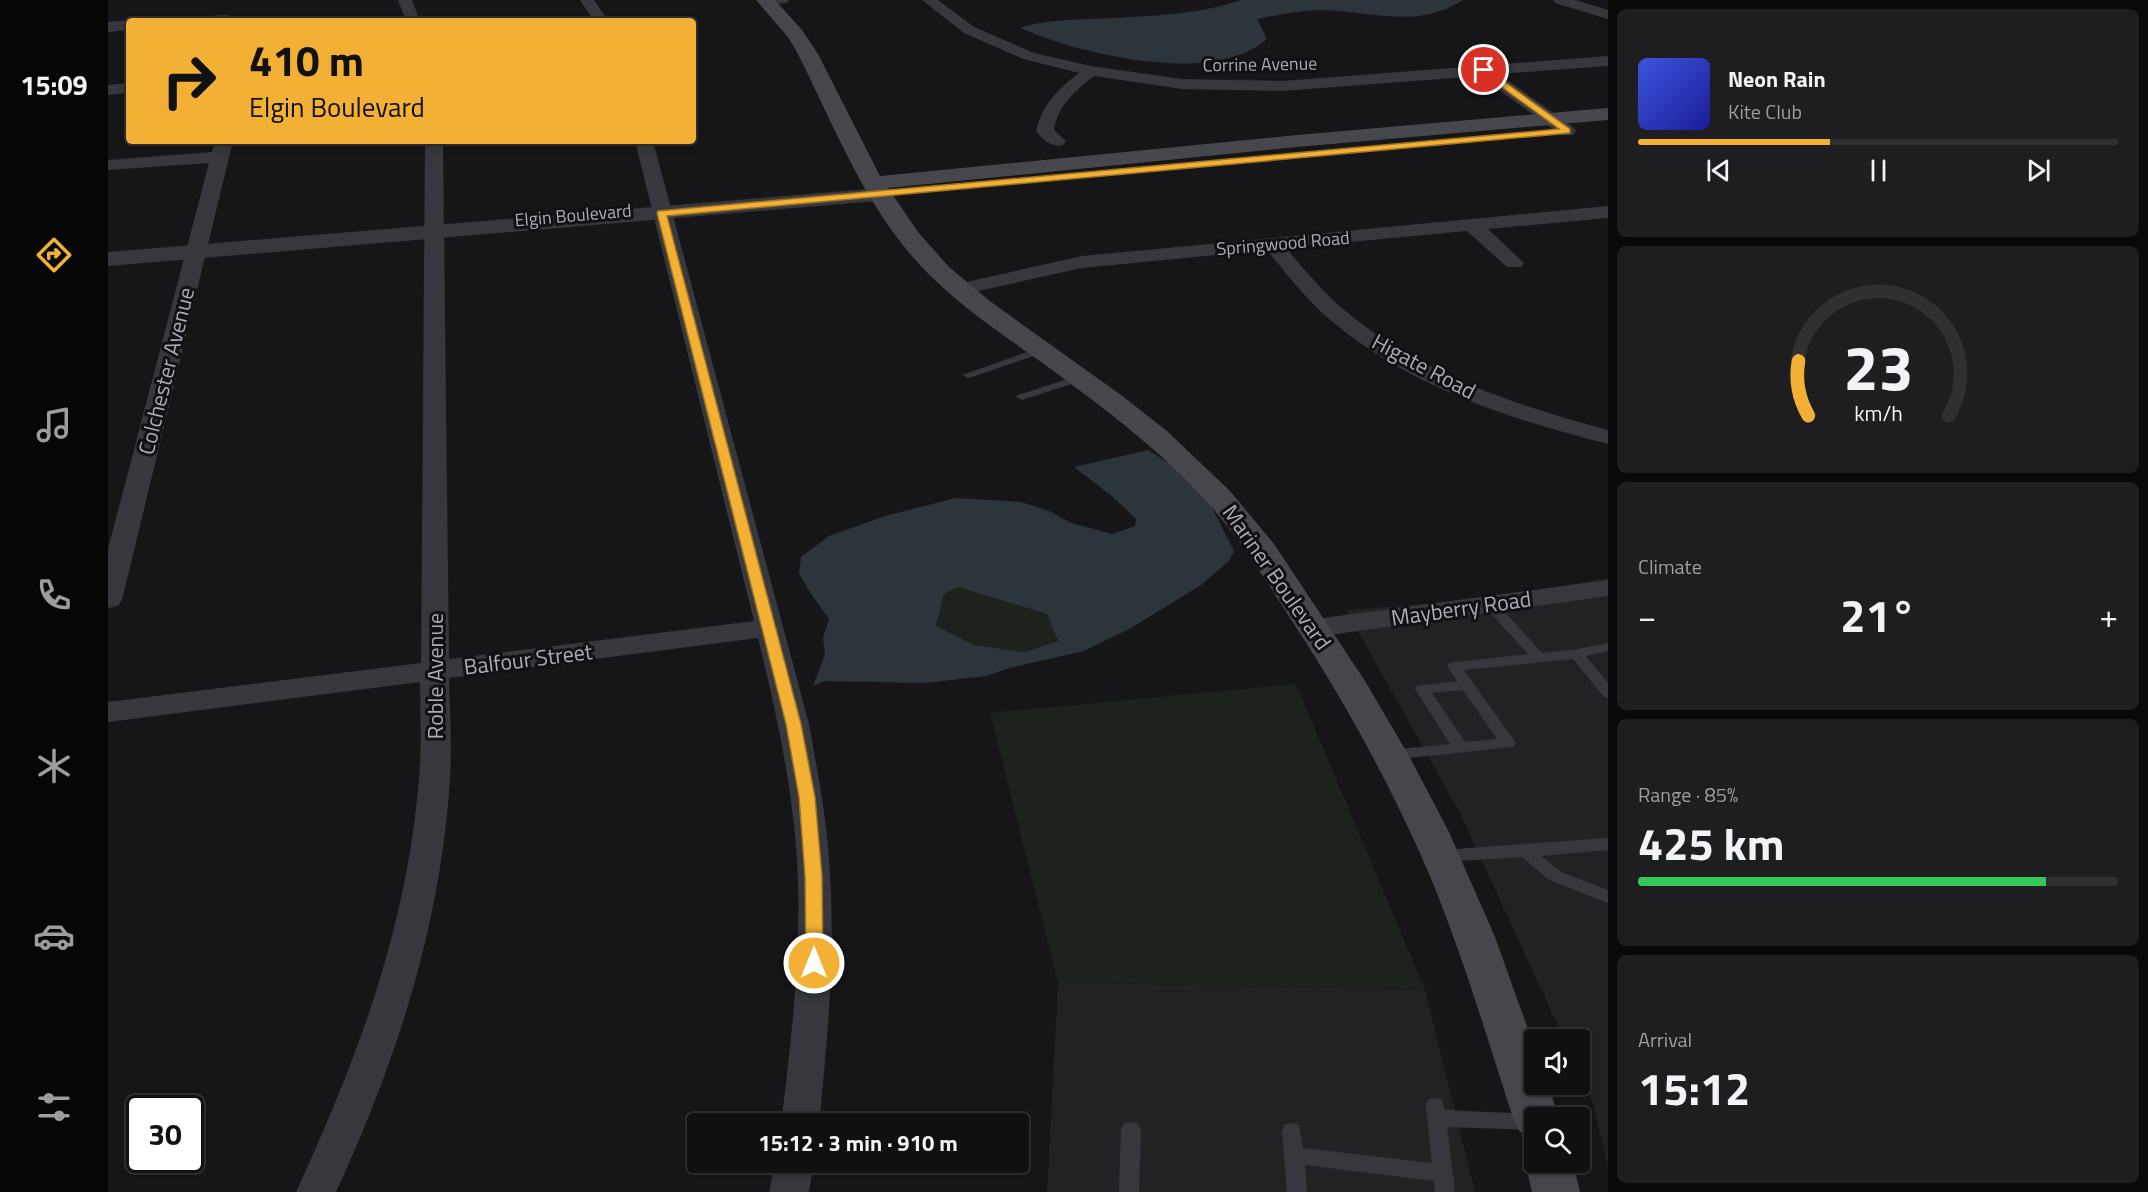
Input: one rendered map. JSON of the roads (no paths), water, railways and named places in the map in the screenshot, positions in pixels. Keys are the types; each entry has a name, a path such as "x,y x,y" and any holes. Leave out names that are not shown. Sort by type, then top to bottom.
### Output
{"main road":[{"name":"Mariner Boulevard","path":"771,1 808,54 878,189 909,237 960,289 1147,428 1188,464 1220,497 1257,543 1315,628 1390,755 1463,908 1504,1018 1532,1107"},
{"name":"Elgin Boulevard","path":"878,189 1559,125 1608,114"},
{"name":"Elgin Boulevard","path":"1559,125 1608,128"},
{"path":"1552,1173 1556,1192"}],"street":[{"path":"223,0 226,18"},
{"path":"405,0 412,18"},
{"path":"587,0 599,18"},
{"name":"Corrine Avenue","path":"930,0 954,21 984,38 1029,56 1091,71 1182,84 1250,86 1312,84 1608,60"},
{"path":"1560,0 1608,15"},
{"path":"108,27 126,25"},
{"path":"1484,70 1559,125"},
{"path":"1057,141 1045,131 1050,109 1059,97 1091,71"},
{"path":"108,90 126,88"},
{"name":"Roble Avenue","path":"316,1192 359,1093 392,1002 416,913 430,833 435,775 436,670 434,144"},
{"path":"645,144 794,724 807,797 814,876 814,963 801,1113"},
{"path":"108,165 222,149"},
{"name":"Colchester Avenue","path":"108,600 222,149"},
{"name":"Elgin Boulevard","path":"108,259 878,189"},
{"name":"Springwood Road","path":"960,289 1082,262 1608,212"},
{"path":"1472,225 1514,263"},
{"name":"Higate Road","path":"1272,244 1335,312 1388,351 1455,386 1500,404 1608,437"},
{"name":"Mayberry Road","path":"1315,628 1608,588"},
{"name":"Balfour Street","path":"108,712 770,628"},
{"path":"789,1192 793,1173"}],"lane":[{"path":"968,375 1041,350"},
{"path":"1022,397 1080,378"},
{"path":"1490,604 1539,658"},
{"path":"1390,755 1508,743 1474,705 1467,685 1454,666 1577,654 1608,647"},
{"path":"1577,654 1608,693"},
{"path":"1461,748 1439,708 1422,688 1467,685"},
{"path":"1439,856 1608,844"},
{"path":"1525,851 1555,876 1608,897"},
{"path":"1294,1155 1444,1182 1436,1112 1524,1121"},
{"path":"1130,1192 1131,1130"},
{"path":"1292,1131 1297,1192"}]}
